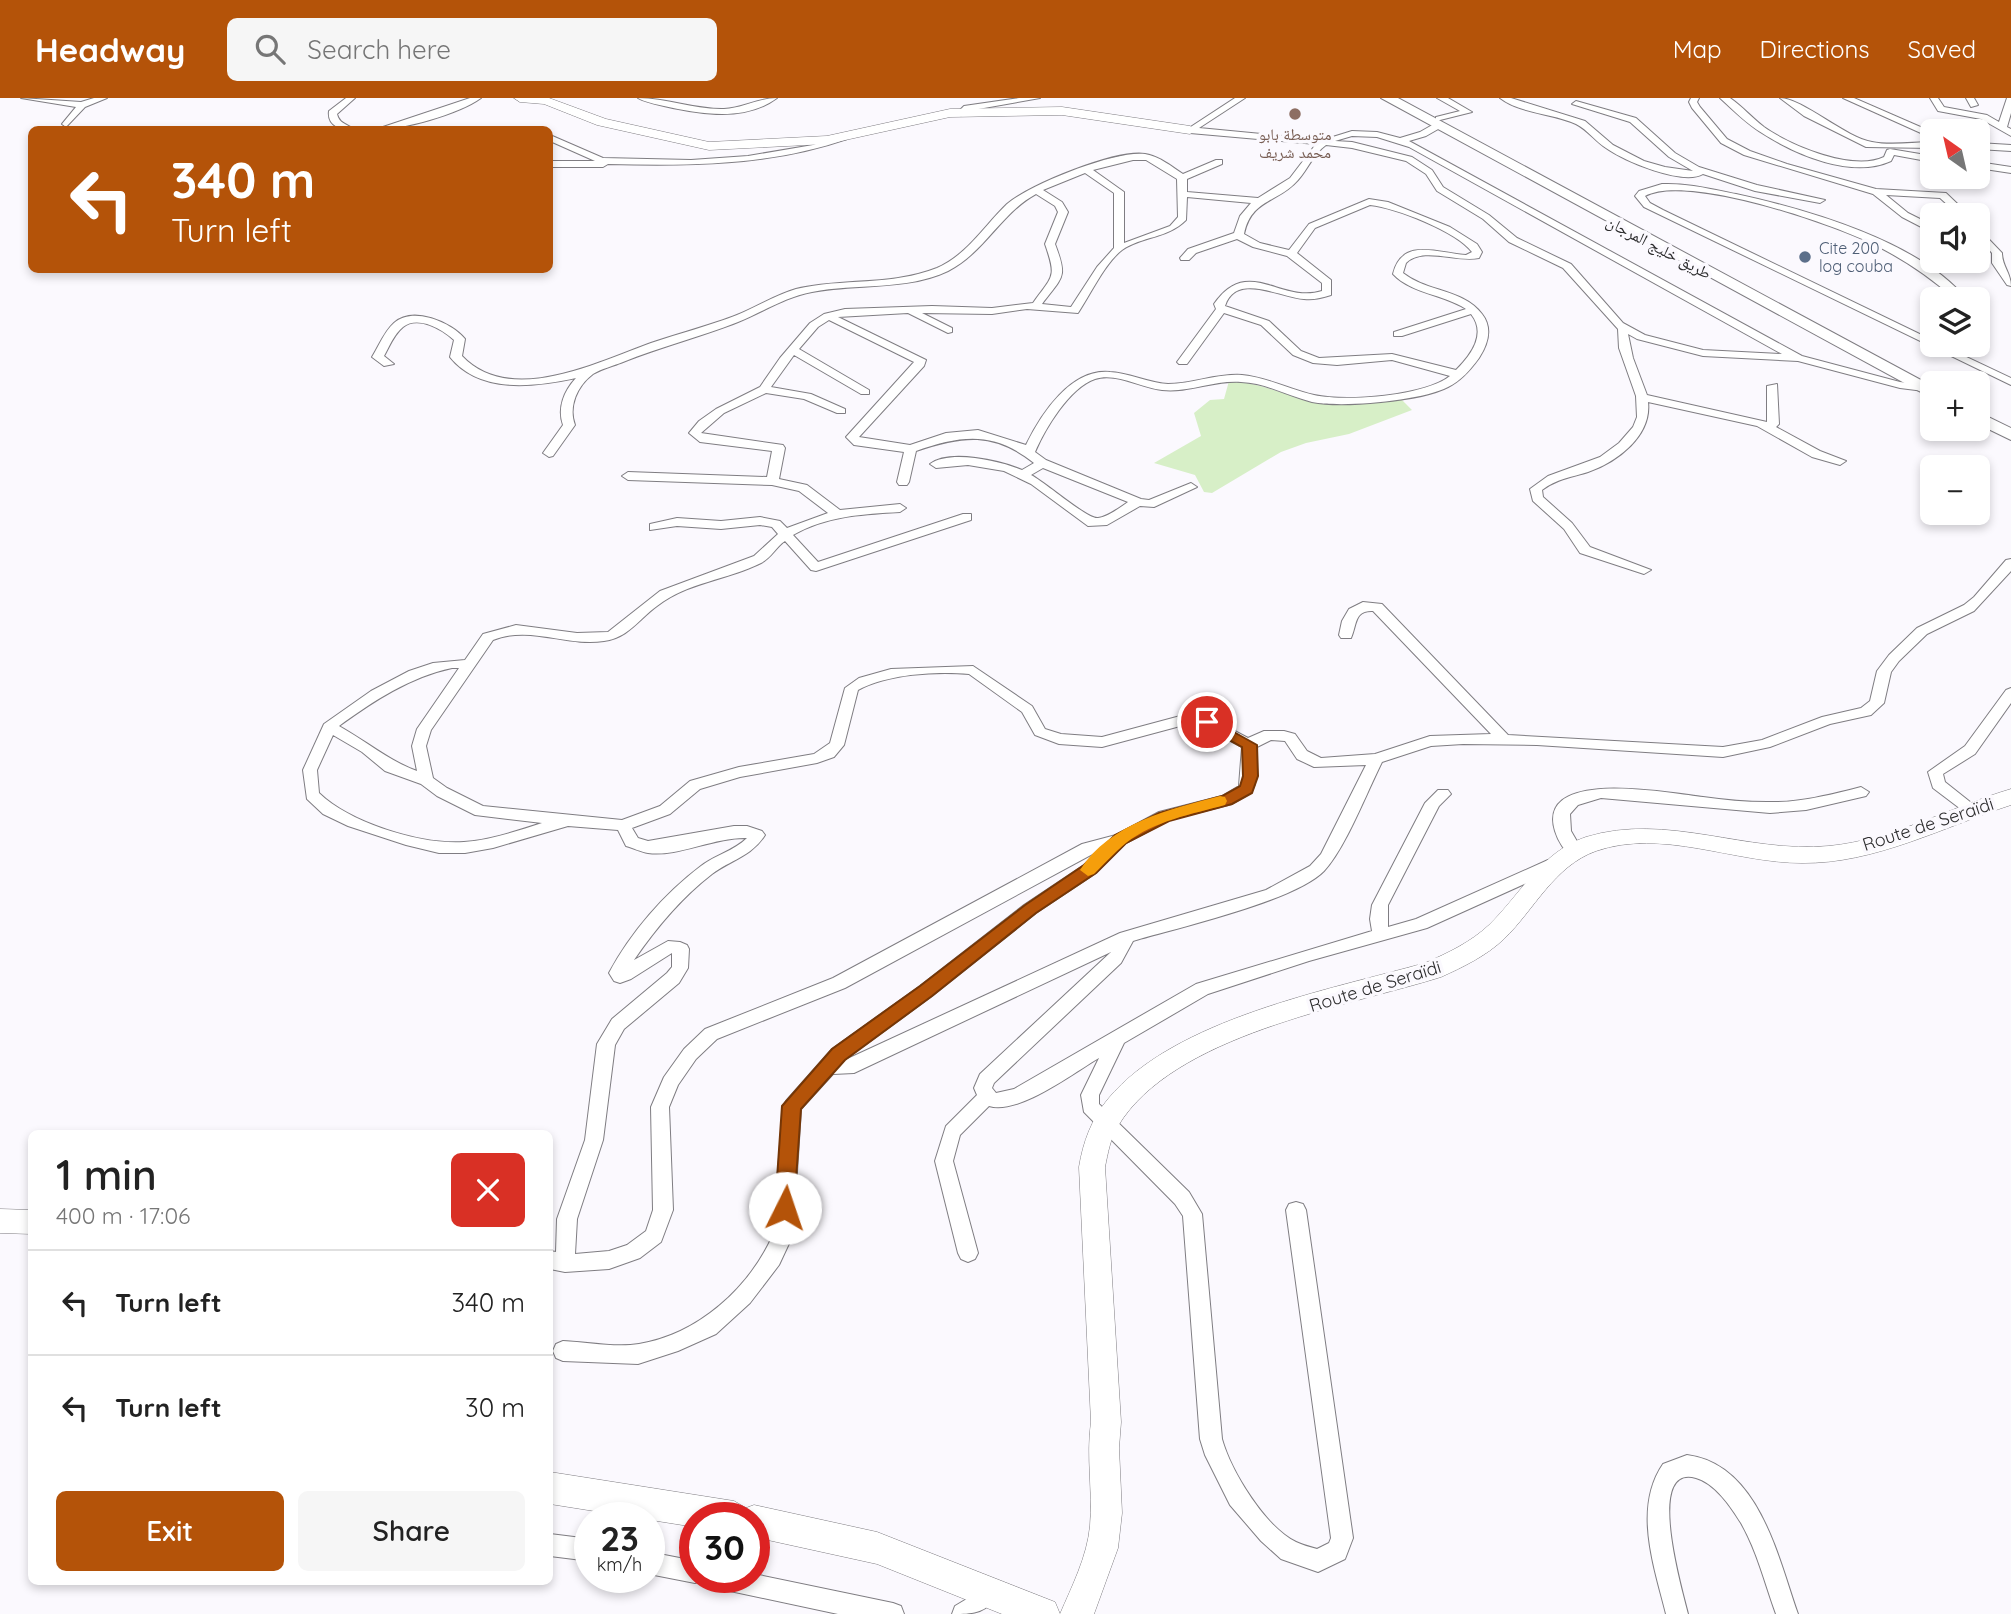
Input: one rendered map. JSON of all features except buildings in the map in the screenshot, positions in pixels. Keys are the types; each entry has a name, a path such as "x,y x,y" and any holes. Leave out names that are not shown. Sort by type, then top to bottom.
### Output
{"main road":[{"path":"520,98 546,101 602,122 709,146 806,142 846,136 932,115 961,113 1062,111 1190,130"},
{"name":"طريق خليج المرجان","path":"1388,98 1438,122 1920,383"},
{"name":"طريق خليج المرجان","path":"1401,98 1438,122"},
{"path":"1990,415 2011,426"},
{"path":"1990,424 2011,435"},
{"name":"Route de Seraïdi","path":"1106,1422 1092,1167 1098,1138 1105,1123 1125,1096 1139,1083 1213,1037 1251,1023 1432,970 1470,952 1502,926 1564,857 1615,838 1639,837 1786,854 1829,854 1877,843 2011,797"},
{"path":"0,1222 28,1222"},
{"path":"1077,1614 1105,1535 1103,1439 1106,1422"},
{"path":"1093,1614 1114,1553 1119,1521 1113,1444 1106,1422"},
{"path":"553,1488 679,1508"},
{"path":"770,1524 877,1548 1043,1614"},
{"path":"848,1541 984,1610"}],"street":[{"path":"25,98 82,104 103,98"},
{"path":"341,126 332,119 332,113 351,98"},
{"path":"392,126 451,109 477,98"},
{"path":"642,98 723,113 748,110 773,98"},
{"path":"961,113 964,109 1035,98"},
{"path":"1190,130 1241,98"},
{"path":"1402,140 1423,134 1438,122 1468,113 1441,98"},
{"path":"1504,98 1521,106 1579,121 1609,146 1643,162 1677,172 1707,174"},
{"path":"1695,98 1693,102 1696,108 1724,141 1732,146 1784,166 1876,192 1943,195 1951,203"},
{"path":"1724,98 1764,131 1836,162 1859,166 1878,165 1888,159 1890,152"},
{"path":"1784,98 1807,114 1869,145 1920,157"},
{"path":"1847,98 1920,130"},
{"path":"1934,98 1941,109 1980,115 2007,131 2011,98"},
{"path":"1207,119 1211,111 1224,99"},
{"path":"66,124 82,104"},
{"path":"1576,104 1633,120 1672,155 1707,174 1755,188 1820,200"},
{"path":"1190,130 1325,142 1386,151 1415,161 1429,172 1440,189 1486,217 1518,244 1553,259 1572,271 1623,328 1641,337 1692,352 1798,358 1920,386"},
{"path":"1185,258 1192,251 1239,235 1248,214 1258,201 1289,183 1325,142 1342,136 1363,134 1402,140 1798,358"},
{"path":"553,164 593,166 610,162 726,162 815,147 846,136"},
{"path":"553,139 587,156 610,162"},
{"path":"1869,145 1920,145"},
{"path":"1990,147 2011,148"},
{"path":"388,364 378,357 398,326 419,320 432,322 456,334 460,338 456,357 465,368 481,378 542,381 589,372 625,356 743,316 786,295 809,288 933,274 989,232 1018,200 1086,170 1140,156 1152,160 1181,178"},
{"path":"1181,178 1219,162"},
{"path":"1990,167 2011,170"},
{"path":"1086,170 1119,192 1119,247"},
{"path":"772,481 779,448 700,438 695,433 703,423 720,411 764,389 776,370 814,325 828,316 845,312 992,311 1036,306 1074,311 1119,247 1173,228 1180,222 1183,218 1181,178"},
{"path":"1920,339 1671,218 1647,205 1640,197 1642,193 1656,188 1692,188 1808,214 1898,253 1947,287"},
{"path":"1036,306 1058,275 1059,268 1051,244 1063,212 1059,204 1037,191"},
{"path":"1876,192 1905,215 1920,223"},
{"path":"1182,194 1258,201"},
{"path":"1030,451 1033,439 1057,407 1085,379 1093,376 1165,387 1213,379 1241,378 1308,397 1334,401 1432,390 1448,383 1471,362 1480,348 1484,332 1482,322 1473,310 1455,299 1404,281 1398,274 1398,267 1412,254 1427,252 1469,258 1477,252 1473,246 1447,229 1385,204 1362,203 1319,221 1306,232 1290,254"},
{"path":"1221,309 1219,304 1222,298 1233,288 1241,286 1266,286 1307,298 1327,293 1329,288 1327,282 1290,254 1245,241 1239,235"},
{"path":"1991,246 2011,250"},
{"path":"1991,246 1997,253 1999,267 2011,283"},
{"path":"1184,362 1221,309"},
{"path":"1221,309 1265,323 1297,353 1317,360 1337,362 1392,357 1457,374"},
{"path":"910,310 948,330"},
{"path":"1398,334 1473,310"},
{"path":"828,316 920,360 920,364 852,437 869,444 911,449 964,434 978,434 1019,445 1042,463 1138,502 1150,504 1163,501 1191,486"},
{"path":"1623,328 1623,344 1644,408 1636,431 1614,453 1585,468 1551,478 1535,489 1537,498 1568,526 1585,550 1644,570"},
{"path":"793,350 865,392"},
{"path":"1958,357 2011,382"},
{"path":"549,453 569,425 565,414 573,388 589,372"},
{"path":"1641,397 1761,424 1773,424 1773,386"},
{"path":"764,389 807,396 841,411"},
{"path":"1761,424 1816,454 1840,461"},
{"path":"903,482 911,449"},
{"path":"936,464 967,459 993,462 1023,475 1051,492 1088,522 1103,522 1138,502"},
{"path":"1023,475 1042,463"},
{"path":"628,476 772,481 803,488 836,513"},
{"path":"426,780 419,746 424,729 488,637 504,631 607,637 623,629 653,602 676,588 759,559 786,534 836,513 900,508"},
{"path":"654,527 677,522 721,526 760,521 776,524 814,566 819,567 967,517"},
{"path":"1250,745 1261,738 1279,734 1295,742 1302,755 1319,763 1376,759 1430,741 1505,740 1723,752 1765,744 1826,720 1866,712 1877,703 1884,671 1894,658 1922,631 1969,608 1979,600 2011,563"},
{"path":"1346,635 1347,620 1352,612 1360,606 1377,607 1505,740"},
{"path":"468,664 442,664 411,677 355,707 329,727 310,771 312,795 327,810 363,826 435,847 454,848 500,840 570,821"},
{"path":"329,727 367,748 390,767 426,780 442,792 480,811 623,825 665,810 695,785 739,772 817,758 829,753 837,745 852,688 865,679 887,674 973,670 1027,709 1040,732 1059,739 1102,742 1184,720 1207,722 1250,745"},
{"path":"1971,809 1938,784 1935,772 1970,750 2011,692"},
{"path":"623,825 632,842 649,847 732,833 753,832 757,835 744,848 709,868 652,920 617,973 620,976 625,974 668,947 681,949 680,968 673,978 618,1024 606,1044 594,1140 567,1219 557,1261 609,1260 633,1252 654,1236 663,1210 660,1107 670,1082 690,1054 711,1034 839,983 1088,848 1121,839 1164,816 1227,800 1247,789 1251,776 1250,745"},
{"path":"829,1067 848,1068 1126,937 1271,894 1317,870 1327,858 1376,759"},
{"path":"1126,937 1115,958 986,1079 983,1088 987,1097 993,1101 1005,1101 1202,989 1421,924 1564,857 1560,825 1564,811 1574,800 1592,794 1618,792 1748,806 1788,807 1861,792"},
{"path":"1381,934 1378,919 1380,905 1433,803 1443,794"},
{"path":"563,1351 638,1354 678,1342 709,1327 743,1297 772,1259 783,1235 792,1106 838,1055 926,991 1030,909 1090,869 1121,839"},
{"path":"1118,1037 1089,1101 1094,1113 1182,1198 1192,1214 1211,1440 1226,1480 1245,1507 1280,1545 1318,1561 1337,1552 1342,1538 1296,1210"},
{"path":"968,1253 944,1161 952,1131 987,1097"},
{"path":"1677,1614 1656,1518 1662,1481 1670,1470 1684,1466 1708,1472 1742,1505 1754,1525 1787,1614"},
{"path":"553,1545 574,1548"},
{"path":"770,1588 893,1614"}],"green space":[{"path":"1229,381 1252,384 1329,404 1400,398 1412,410 1349,434 1306,443 1281,452 1212,493 1204,492 1195,475 1154,463 1201,436 1194,413 1210,400 1224,399"}],"slow traffic":[{"path":"1088,870 1121,839 1137,829 1164,816 1220,801"}],"place":[{"name":"متوسطة بابو محمد شريف","path":"1295,114"},
{"name":"Cite 200 log couba","path":"1805,257"}],"route":[{"path":"785,1208 792,1106 838,1055 926,991 1030,909 1090,869 1121,839 1164,816 1227,800 1247,789 1251,776 1250,745 1207,722"}]}
